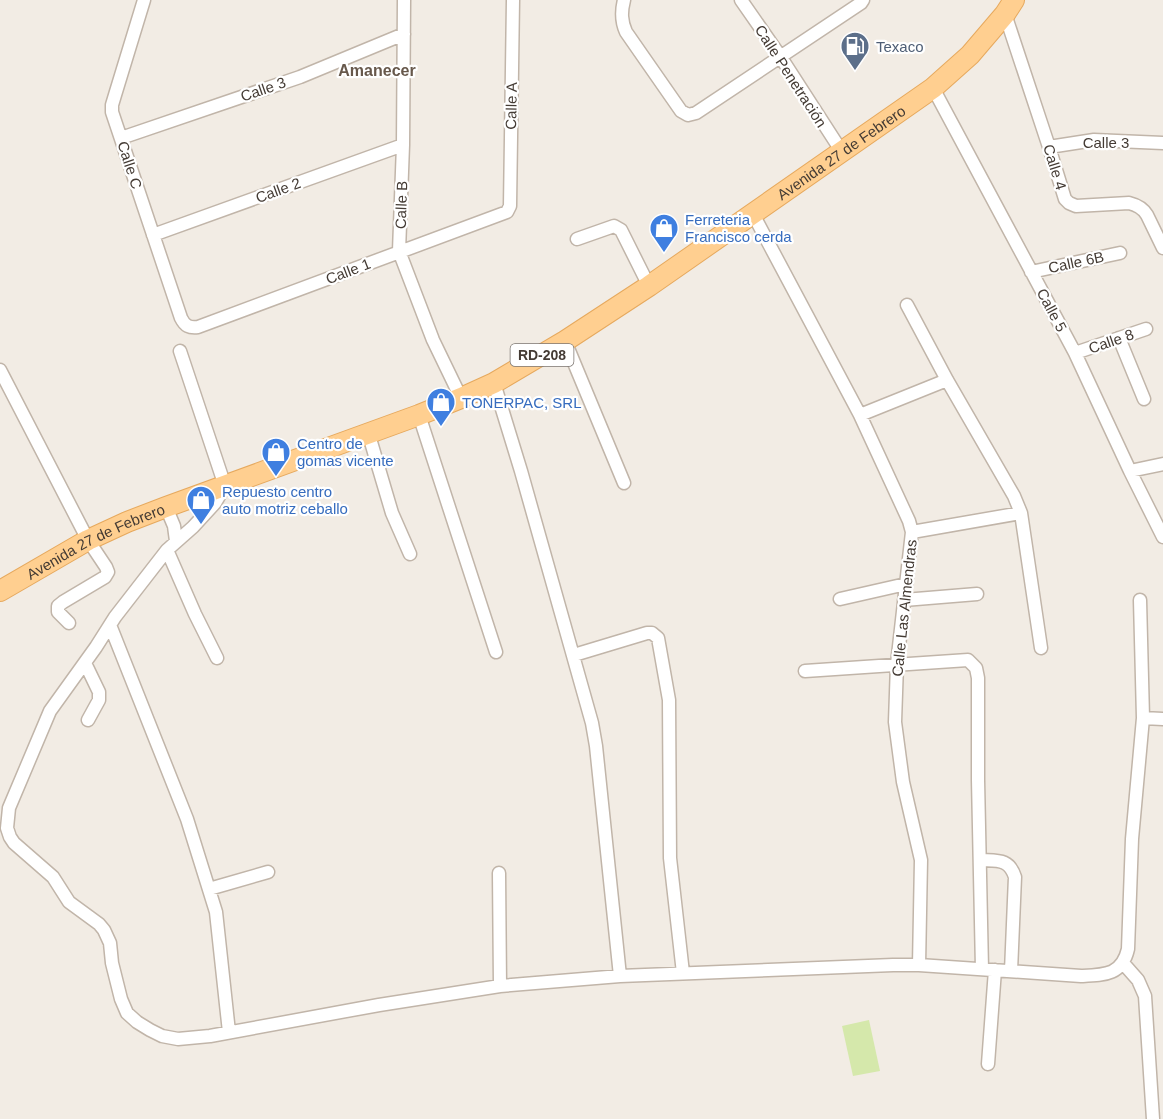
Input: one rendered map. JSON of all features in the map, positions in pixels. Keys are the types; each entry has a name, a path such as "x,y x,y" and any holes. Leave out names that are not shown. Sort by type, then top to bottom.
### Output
{"main road":[{"name":"Avenida 27 de Febrero","path":"0,591 88,540 127,522 419,415 494,383 566,341 649,286 933,88 970,55 1009,7"}],"street":[{"name":"Calle C","path":"144,0 112,105 112,112 181,318 188,327"},
{"name":"Calle B","path":"404,0 403,145 399,251 433,340 461,398"},
{"name":"Calle A","path":"507,212 510,206 513,0"},
{"path":"624,0 622,22 626,32 684,113 688,115 696,113 863,0"},
{"name":"Calle Penetración","path":"741,0 842,152"},
{"name":"Calle 4","path":"1009,7 1063,195 1069,203 1076,206 1135,204 1147,214 1163,248"},
{"name":"Calle 3","path":"121,138 300,77 404,34"},
{"name":"Calle 5","path":"933,88 1075,353 1163,537"},
{"name":"Calle 3","path":"1049,147 1100,140 1163,143"},
{"name":"Calle 2","path":"153,235 403,145"},
{"name":"Calle 1","path":"188,327 198,327 507,212"},
{"name":"Calle Las Almendras","path":"753,214 860,415 912,531 897,664 895,723 903,782 921,860 919,965"},
{"path":"577,239 614,226 621,231 649,286"},
{"name":"Calle 6B","path":"1032,272 1120,253"},
{"path":"907,305 1014,496 1021,513 1041,648"},
{"name":"Calle 8","path":"1075,353 1146,329"},
{"path":"1119,338 1144,399"},
{"path":"566,341 624,483"},
{"path":"180,351 225,486 215,503 172,546 115,617 50,711 9,808 7,828 10,837 22,852 53,877 69,902 104,930 110,943 112,963 122,1004 131,1018 156,1033 178,1039 500,986 620,976 919,965 1081,976 1097,975 1118,969 1128,949 1132,839 1143,718 1140,600"},
{"path":"0,370 88,540 108,572 105,577 58,606 58,612 69,623"},
{"path":"860,415 947,380"},
{"path":"494,383 592,723 620,976"},
{"path":"419,415 496,652"},
{"path":"368,432 392,513 410,554"},
{"path":"1130,471 1163,464"},
{"path":"166,507 174,526 172,546 195,614 217,657"},
{"path":"912,531 1021,513"},
{"path":"840,599 906,584"},
{"path":"904,600 978,594"},
{"path":"110,625 187,819 216,912 230,1032"},
{"path":"574,655 647,633 652,633 658,638 669,700 670,858 683,973"},
{"path":"805,671 968,660 976,668 978,678 982,969"},
{"path":"85,663 99,692 99,700 88,720"},
{"path":"1143,718 1163,719"},
{"path":"980,860 1009,864 1015,877 1011,971"},
{"path":"209,889 268,872"},
{"path":"499,873 500,986"},
{"path":"1123,963 1137,980 1145,996 1153,1119"},
{"path":"988,1064 995,970"}],"green space":[{"path":"869,1020 880,1071 853,1076 842,1026"}],"place":[{"name":"Texaco","path":"855,72"},
{"name":"Ferreteria Francisco cerda","path":"664,254"},
{"name":"TONERPAC, SRL","path":"441,428"},
{"name":"Centro de gomas vicente","path":"276,478"},
{"name":"Repuesto centro auto motriz ceballo","path":"201,526"}],"district":[{"name":"Amanecer","path":"377,70"}]}
